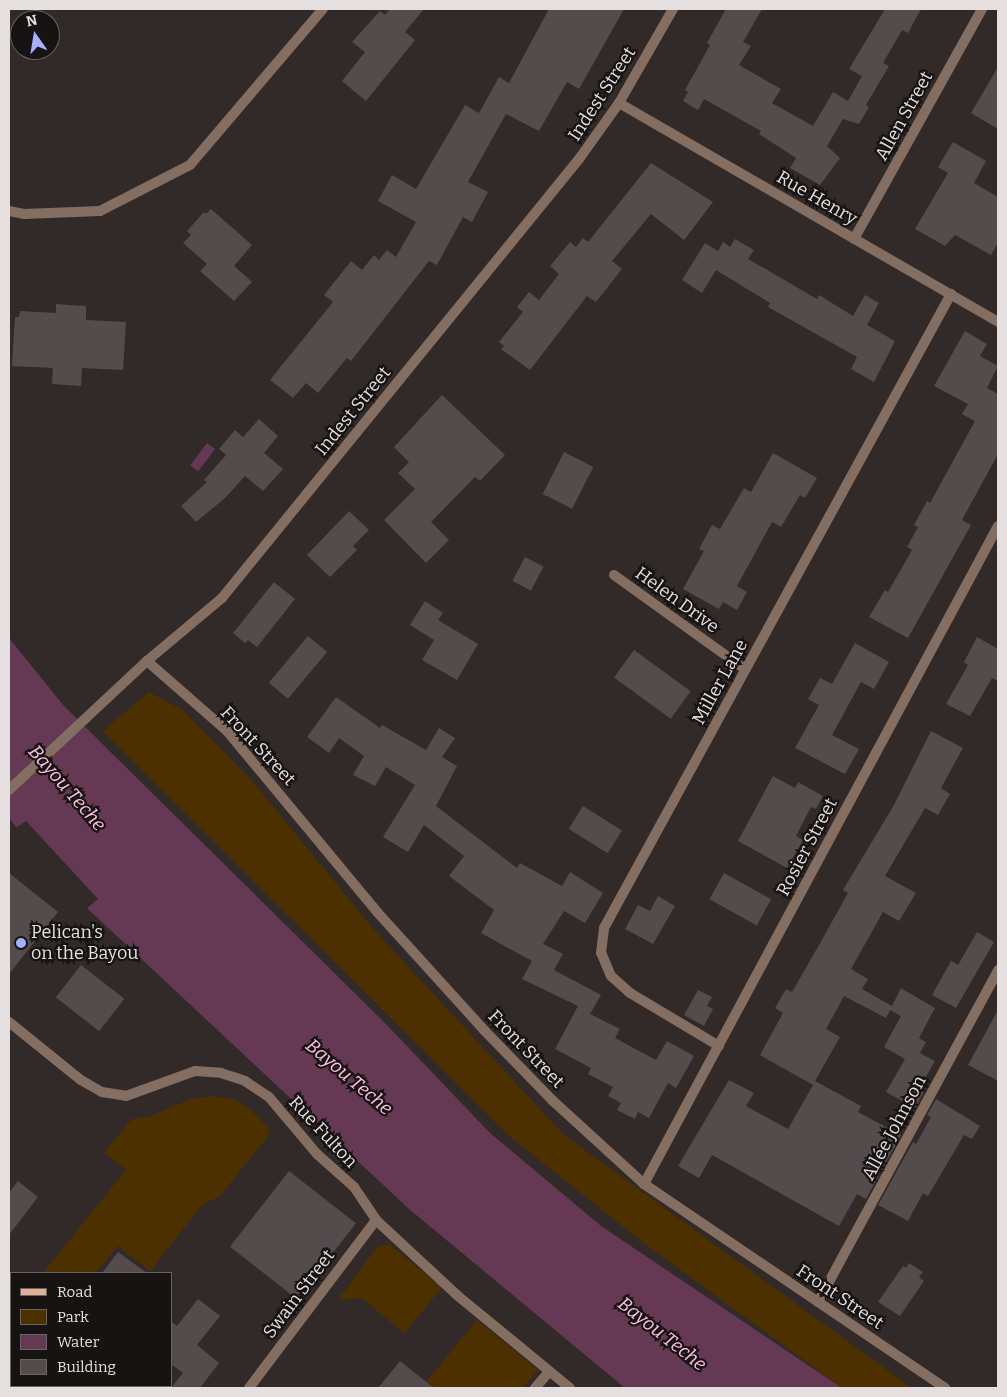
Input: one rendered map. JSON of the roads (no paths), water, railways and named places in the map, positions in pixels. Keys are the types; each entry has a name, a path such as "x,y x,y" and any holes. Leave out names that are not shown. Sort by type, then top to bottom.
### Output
{"street":[{"path":"9,211 24,214 100,211 190,164 323,9"},
{"name":"Indest Street","path":"9,790 147,661 222,598 579,159 619,103 673,9"},
{"name":"Allen Street","path":"854,239 982,9"},
{"name":"Rue Henry","path":"619,103 998,322"},
{"name":"Miller Lane","path":"718,1046 630,993 611,976 601,954 604,928 950,294"},
{"name":"Rosier Street","path":"644,1184 998,526"},
{"name":"Helen Drive","path":"614,575 745,669"},
{"name":"Front Street","path":"147,661 227,731 378,913 484,1030 552,1100 644,1184 945,1388"},
{"name":"Allée Johnson","path":"818,1302 998,970"},
{"name":"Rue Fulton","path":"9,1022 81,1080 102,1092 126,1096 196,1072 220,1073 246,1081 269,1097 317,1154 354,1187 376,1220 549,1372 570,1388"},
{"name":"Swain Street","path":"249,1388 376,1220"},
{"path":"535,1388 549,1372"}],"water":[{"path":"207,443 215,449 198,471 190,465"},
{"name":"Bayou Teche","path":"9,638 64,706 384,1022 490,1133 601,1226 842,1388 625,1388 409,1209 59,882 9,818"}],"place":[{"name":"Pelican's on the Bayou","path":"21,943"}]}
